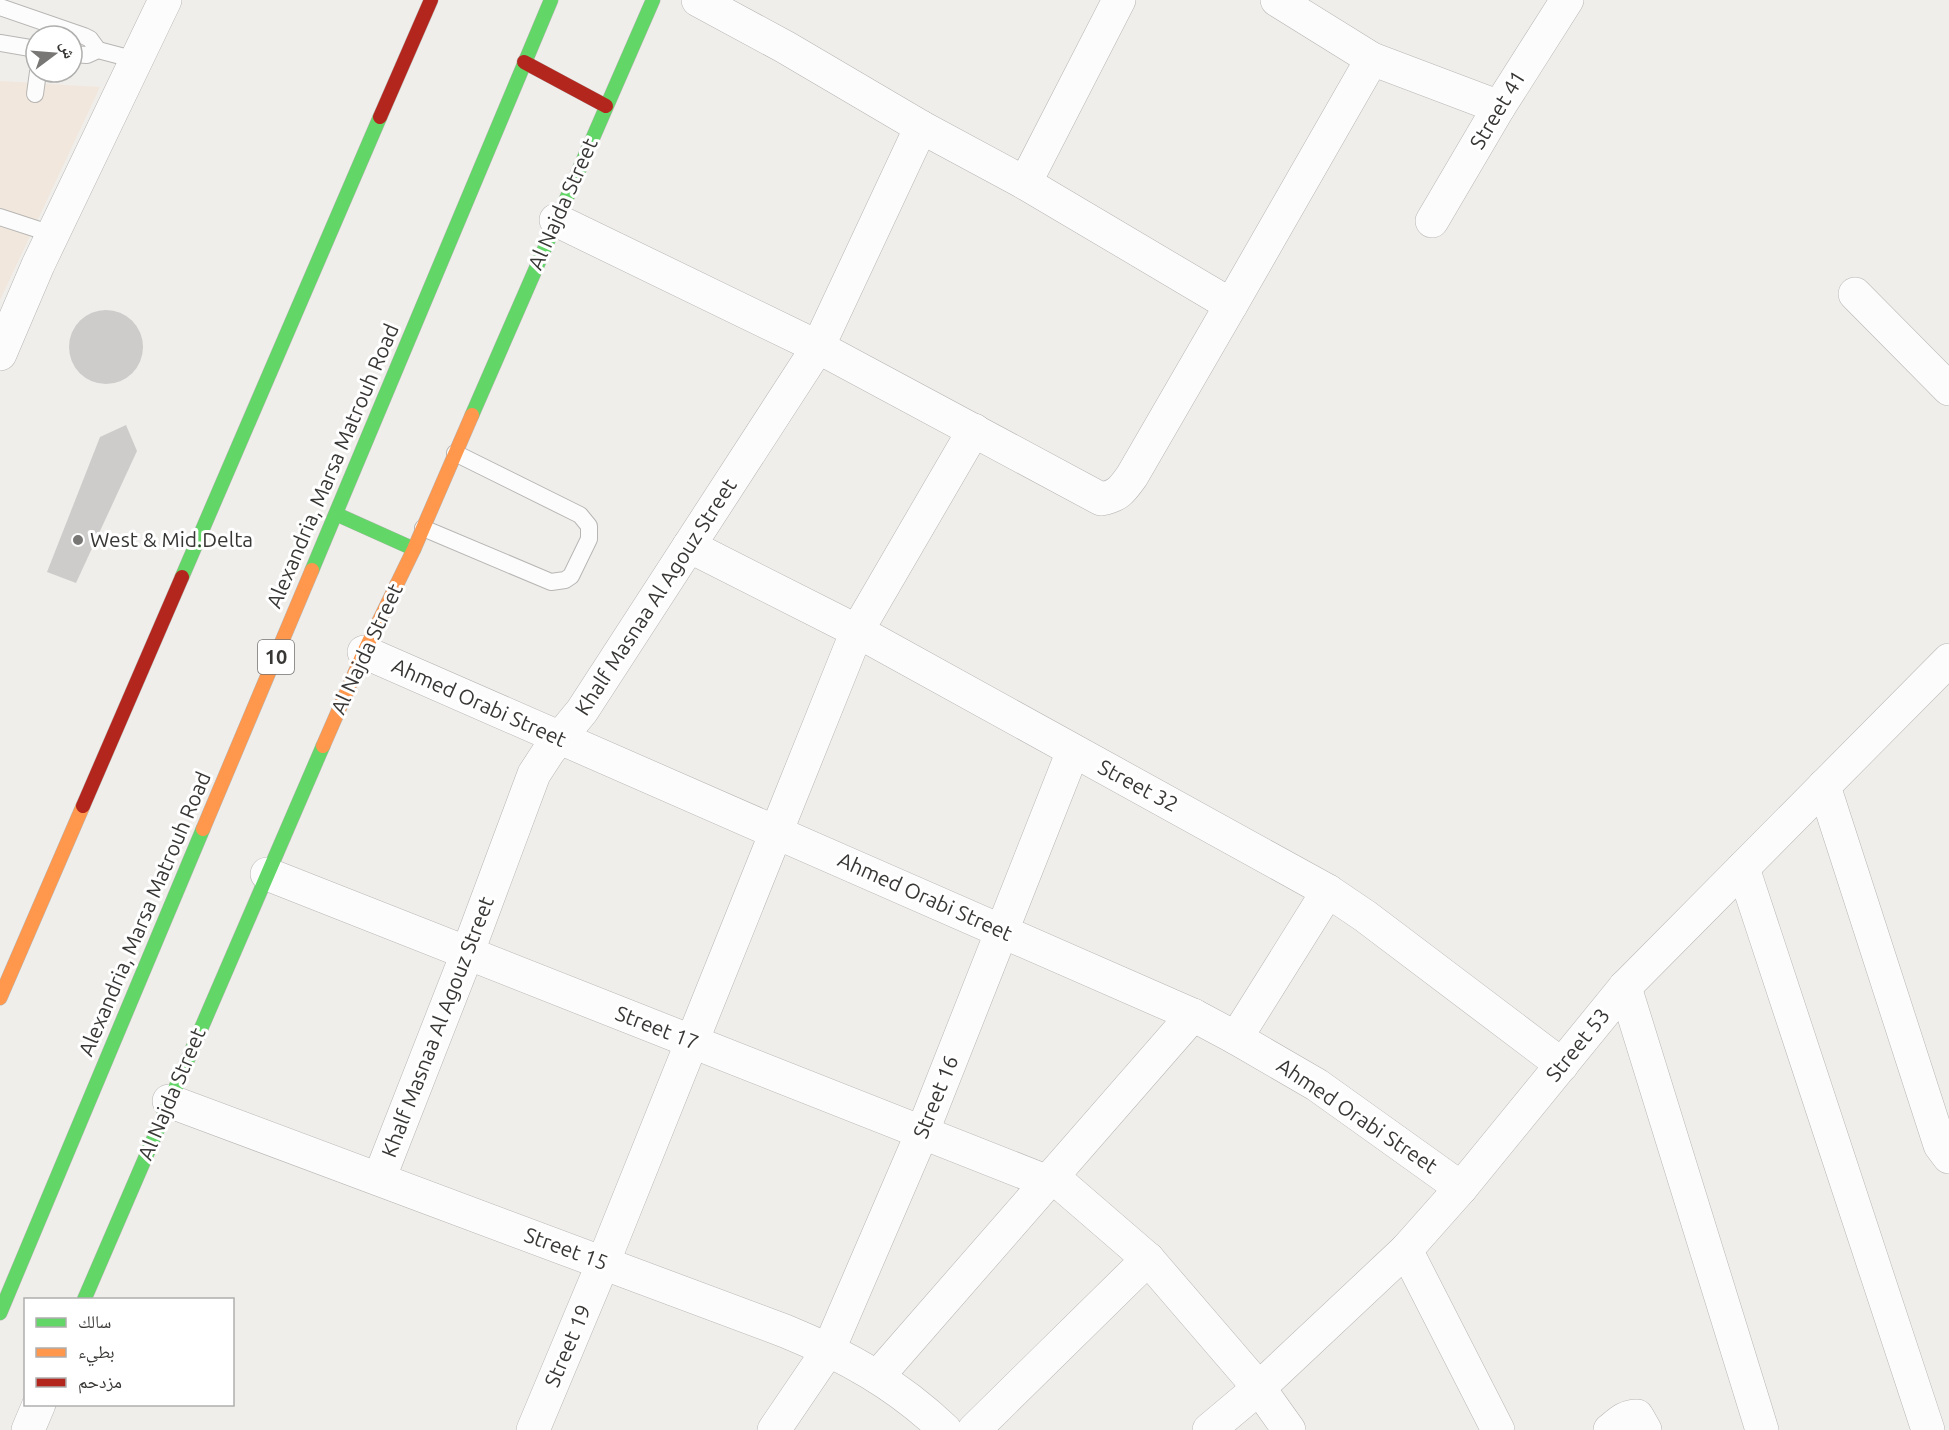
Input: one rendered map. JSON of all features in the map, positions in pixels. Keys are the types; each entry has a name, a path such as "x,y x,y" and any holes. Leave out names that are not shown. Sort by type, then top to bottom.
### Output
{"main road":[{"path":"0,998 431,0"},
{"name":"Alexandria, Marsa Matrouh Road","path":"0,1313 550,0"},
{"name":"Al Najda Street","path":"84,1298 364,652 414,549 555,220 653,0"},
{"path":"524,62 606,106"},
{"path":"336,514 414,549"}],"street":[{"path":"2,346 52,234 165,0"},
{"path":"698,0 785,47 921,127 1025,183 1231,305"},
{"path":"1025,183 1119,0"},
{"path":"1277,0 1372,59 1499,107"},
{"name":"Street 41","path":"1432,221 1499,107 1567,0"},
{"path":"555,220 818,347 1101,499 1112,497 1123,489 1132,476 1372,59"},
{"name":"Khalf Masnaa Al Agouz Street","path":"379,1179 534,774 582,711 818,347 921,127"},
{"path":"1855,294 1949,389"},
{"name":"Street 19","path":"533,1430 603,1263 857,631 974,430"},
{"name":"Street 32","path":"689,546 857,631 1328,891 1365,916 1562,1065"},
{"name":"Ahmed Orabi Street","path":"364,652 1193,1015 1317,1085 1461,1188"},
{"name":"Street 53","path":"1209,1430 1259,1388 1406,1250 1461,1188 1625,987 1949,660"},
{"name":"Street 16","path":"774,1430 830,1349 922,1133 1073,751"},
{"path":"1824,786 1940,1145 1949,1157"},
{"path":"1743,868 1928,1430"},
{"name":"Street 17","path":"267,874 922,1133 1050,1179 1148,1259 1259,1388 1289,1430"},
{"path":"1236,1038 1328,891"},
{"path":"1625,987 1762,1430"},
{"path":"878,1376 1193,1015"},
{"name":"Street 15","path":"169,1101 830,1349 878,1376 922,1408 945,1430"},
{"path":"1406,1250 1498,1430"},
{"path":"974,1430 1148,1259"},
{"path":"28,1430 38,1406"},
{"path":"1610,1430 1623,1419 1631,1416 1637,1416 1645,1430"}],"lane":[{"path":"0,7 84,36 90,39 98,50"},
{"path":"0,43 24,47"},
{"path":"84,55 98,50 136,60"},
{"path":"35,94 36,84"},
{"path":"0,217 52,234"},
{"path":"423,528 551,582 565,580 571,576 589,539 589,526 580,515 455,453"}],"shaded area":[{"path":"0,81 100,87 0,300"}],"building":[{"path":"99,310 113,310 127,316 137,326 143,340 143,354 137,368 127,378 113,384 99,384 85,378 75,368 69,354 69,340 75,326 85,316"},
{"path":"126,425 137,451 76,583 47,572 100,437"}],"traffic: fast":[{"path":"312,570 551,0"},
{"path":"472,415 653,0"},
{"path":"182,577 380,117"},
{"path":"336,514 414,549"},
{"path":"85,1298 323,746"},
{"path":"0,1313 203,829"}],"traffic: slow":[{"path":"323,746 364,652 414,549 472,415"},
{"path":"203,829 312,570"},
{"path":"0,998 83,806"}],"traffic: jam":[{"path":"380,117 431,0"},
{"path":"524,62 606,106"},
{"path":"83,806 182,577"}],"place":[{"name":"West & Mid.Delta","path":"78,540"}]}
